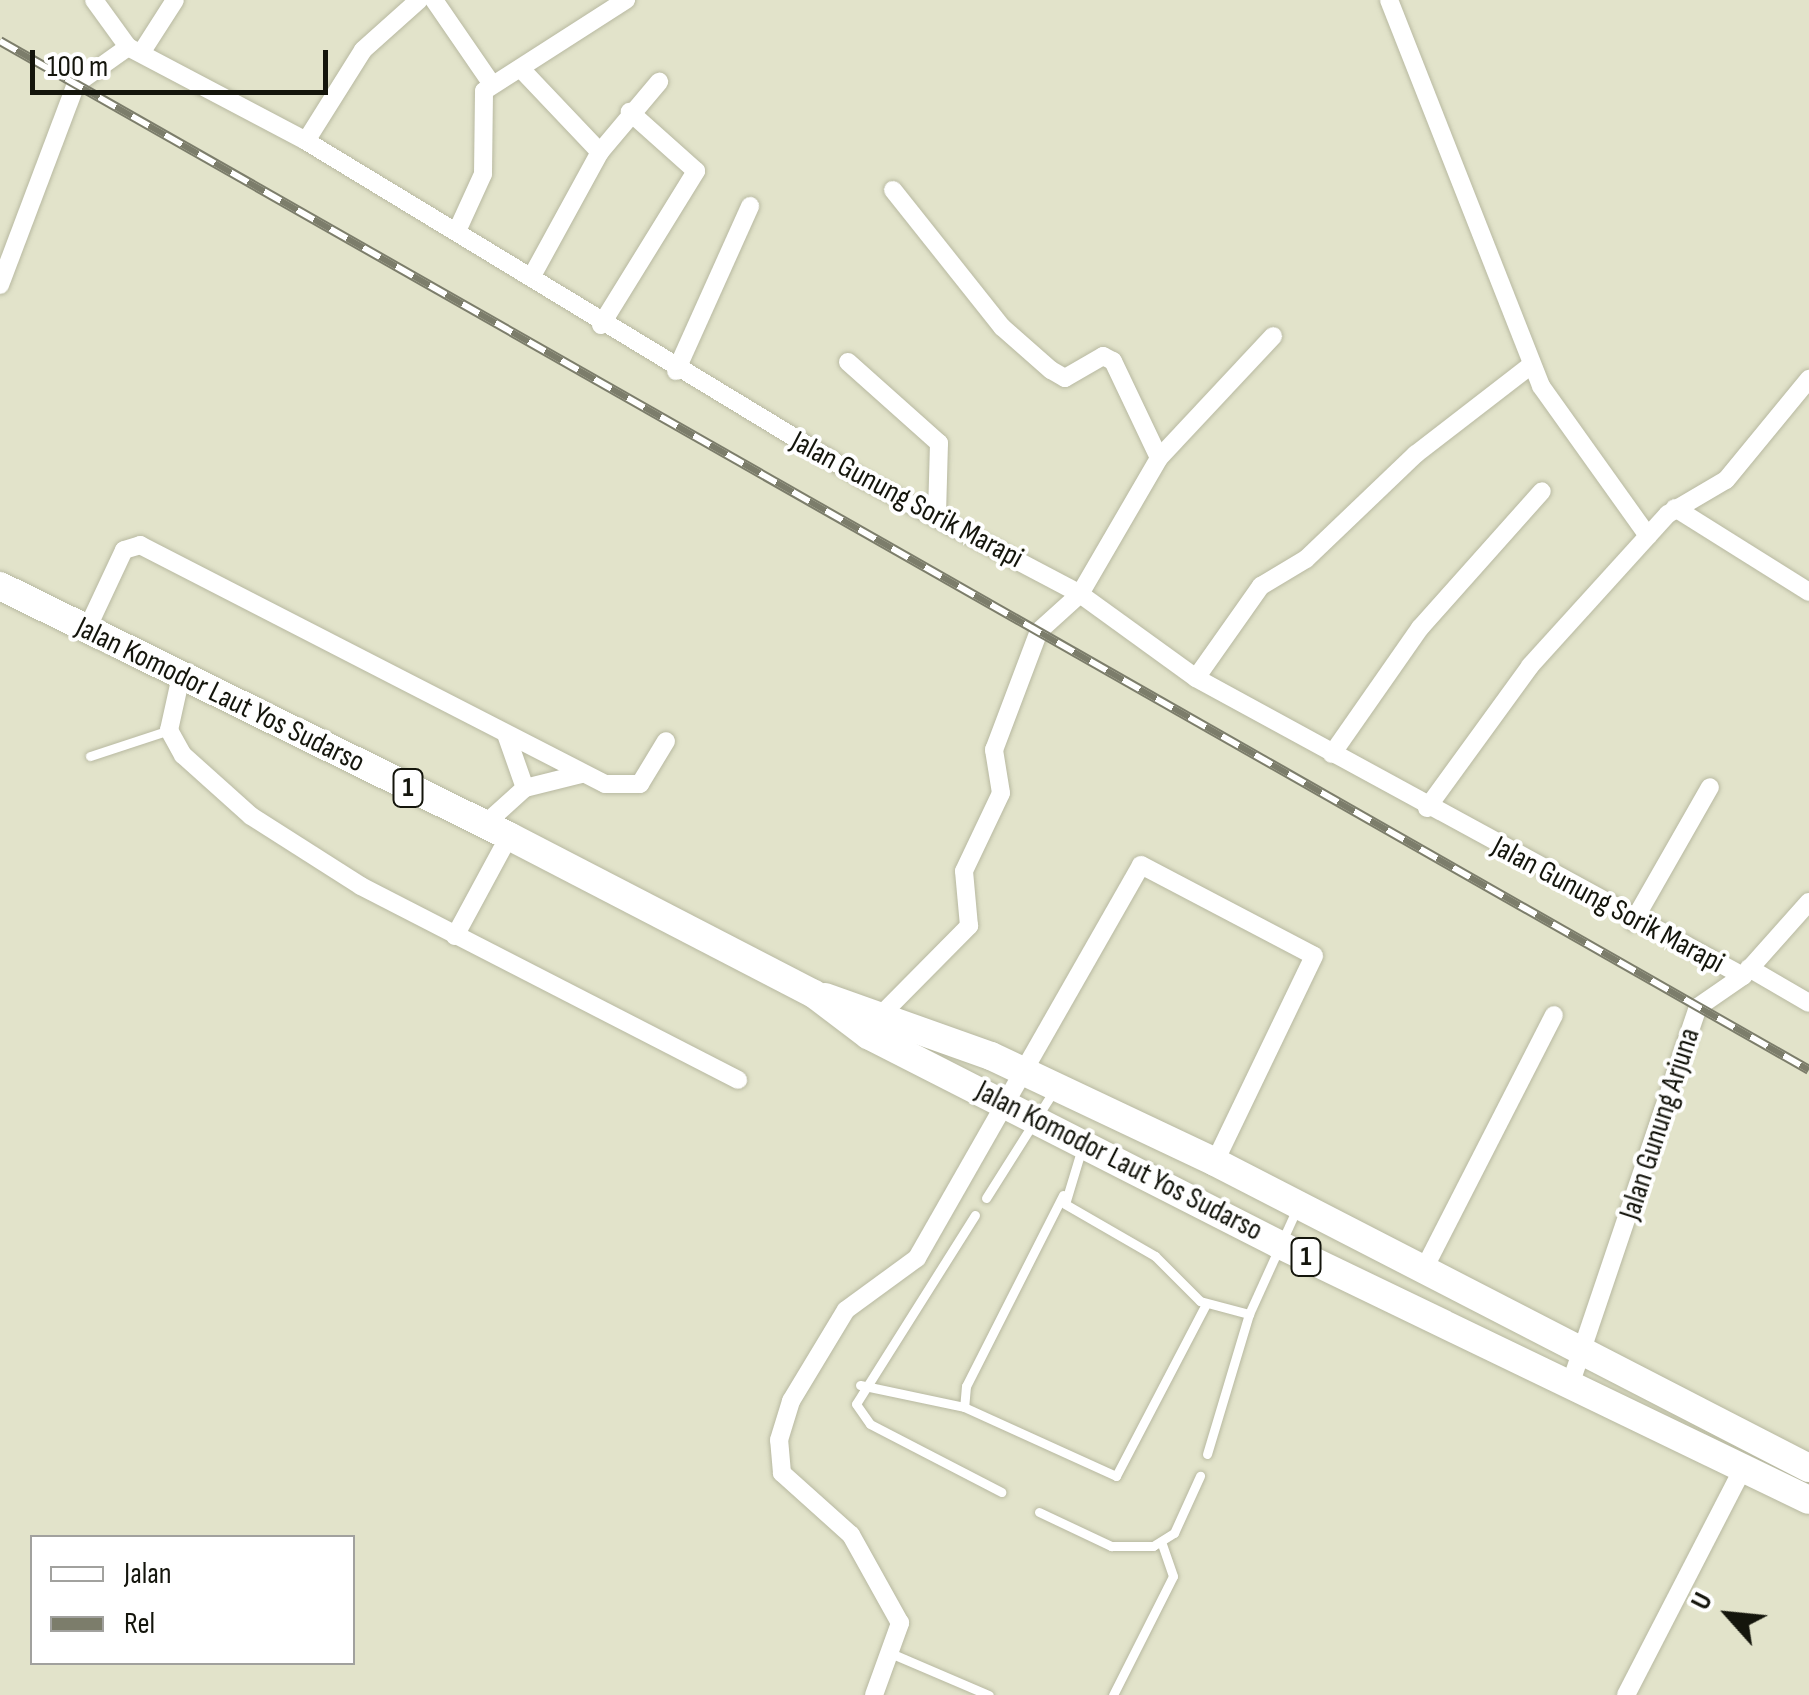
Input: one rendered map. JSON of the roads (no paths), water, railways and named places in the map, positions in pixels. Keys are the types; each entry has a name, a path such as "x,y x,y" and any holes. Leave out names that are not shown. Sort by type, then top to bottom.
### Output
{"highway":[{"name":"Jalan Komodor Laut Yos Sudarso","path":"0,586 874,1023 1006,1100 1278,1244 1809,1500"},
{"name":"Jalan Komodor Laut Yos Sudarso","path":"874,1023 1021,1070 1056,1086 1425,1267 1809,1468"}],"street":[{"name":"Jalan Gunung Sorik Marapi","path":"94,0 135,48 458,231 676,371 1080,594 1196,678 1633,922 1809,1002"},
{"path":"0,285 76,84 135,48 175,0"},
{"path":"306,142 390,7 419,0"},
{"path":"434,0 491,84"},
{"path":"458,231 483,174 480,112 491,84 523,71 626,0"},
{"path":"1389,0 1531,365 1554,411 1592,448 1612,497 1648,536"},
{"path":"523,71 600,152"},
{"path":"532,276 600,152 659,82"},
{"path":"601,324 696,172 630,112"},
{"path":"893,190 1002,326 1056,374 1075,375 1103,356 1113,361 1159,458"},
{"path":"676,371 750,206"},
{"path":"874,1023 968,926 961,886 1001,793 998,736 1039,631 1080,594 1159,458 1273,336"},
{"path":"848,362 939,443 937,513"},
{"path":"1196,678 1261,586 1306,558 1416,454 1531,365"},
{"path":"1427,808 1492,712 1648,536 1675,508 1726,480 1809,379"},
{"path":"1332,754 1420,628 1542,491"},
{"path":"1675,508 1809,592"},
{"path":"87,628 124,550 140,545 581,774 626,790 640,784 666,741"},
{"path":"181,676 169,730 184,756 252,816 456,936 738,1080"},
{"path":"507,737 525,788"},
{"path":"456,936 496,831 525,788 581,774"},
{"path":"1633,922 1710,787"},
{"path":"874,1695 895,1655 900,1622 881,1576 782,1472 779,1440 823,1337 917,1258 1134,870 1163,869 1314,956 1214,1162"},
{"name":"Jalan Gunung Arjuna","path":"1570,1385 1586,1352 1698,1006 1746,972 1809,902"},
{"path":"1425,1267 1554,1015"},
{"path":"1626,1695 1742,1468"}],"lane":[{"path":"90,756 169,730"},
{"path":"986,1198 1056,1086"},
{"path":"964,1407 966,1386 1086,1139"},
{"path":"1062,1195 1155,1256 1206,1304 1249,1314"},
{"path":"1207,1454 1249,1314 1299,1204"},
{"path":"975,1215 860,1384 862,1418 1000,1492"},
{"path":"860,1384 964,1407 1116,1476 1206,1304"},
{"path":"1113,1695 1174,1576 1162,1544 1200,1476"},
{"path":"1038,1512 1122,1549 1162,1544"},
{"path":"895,1655 989,1695"}],"railway":[{"path":"0,41 1809,1070"}]}
